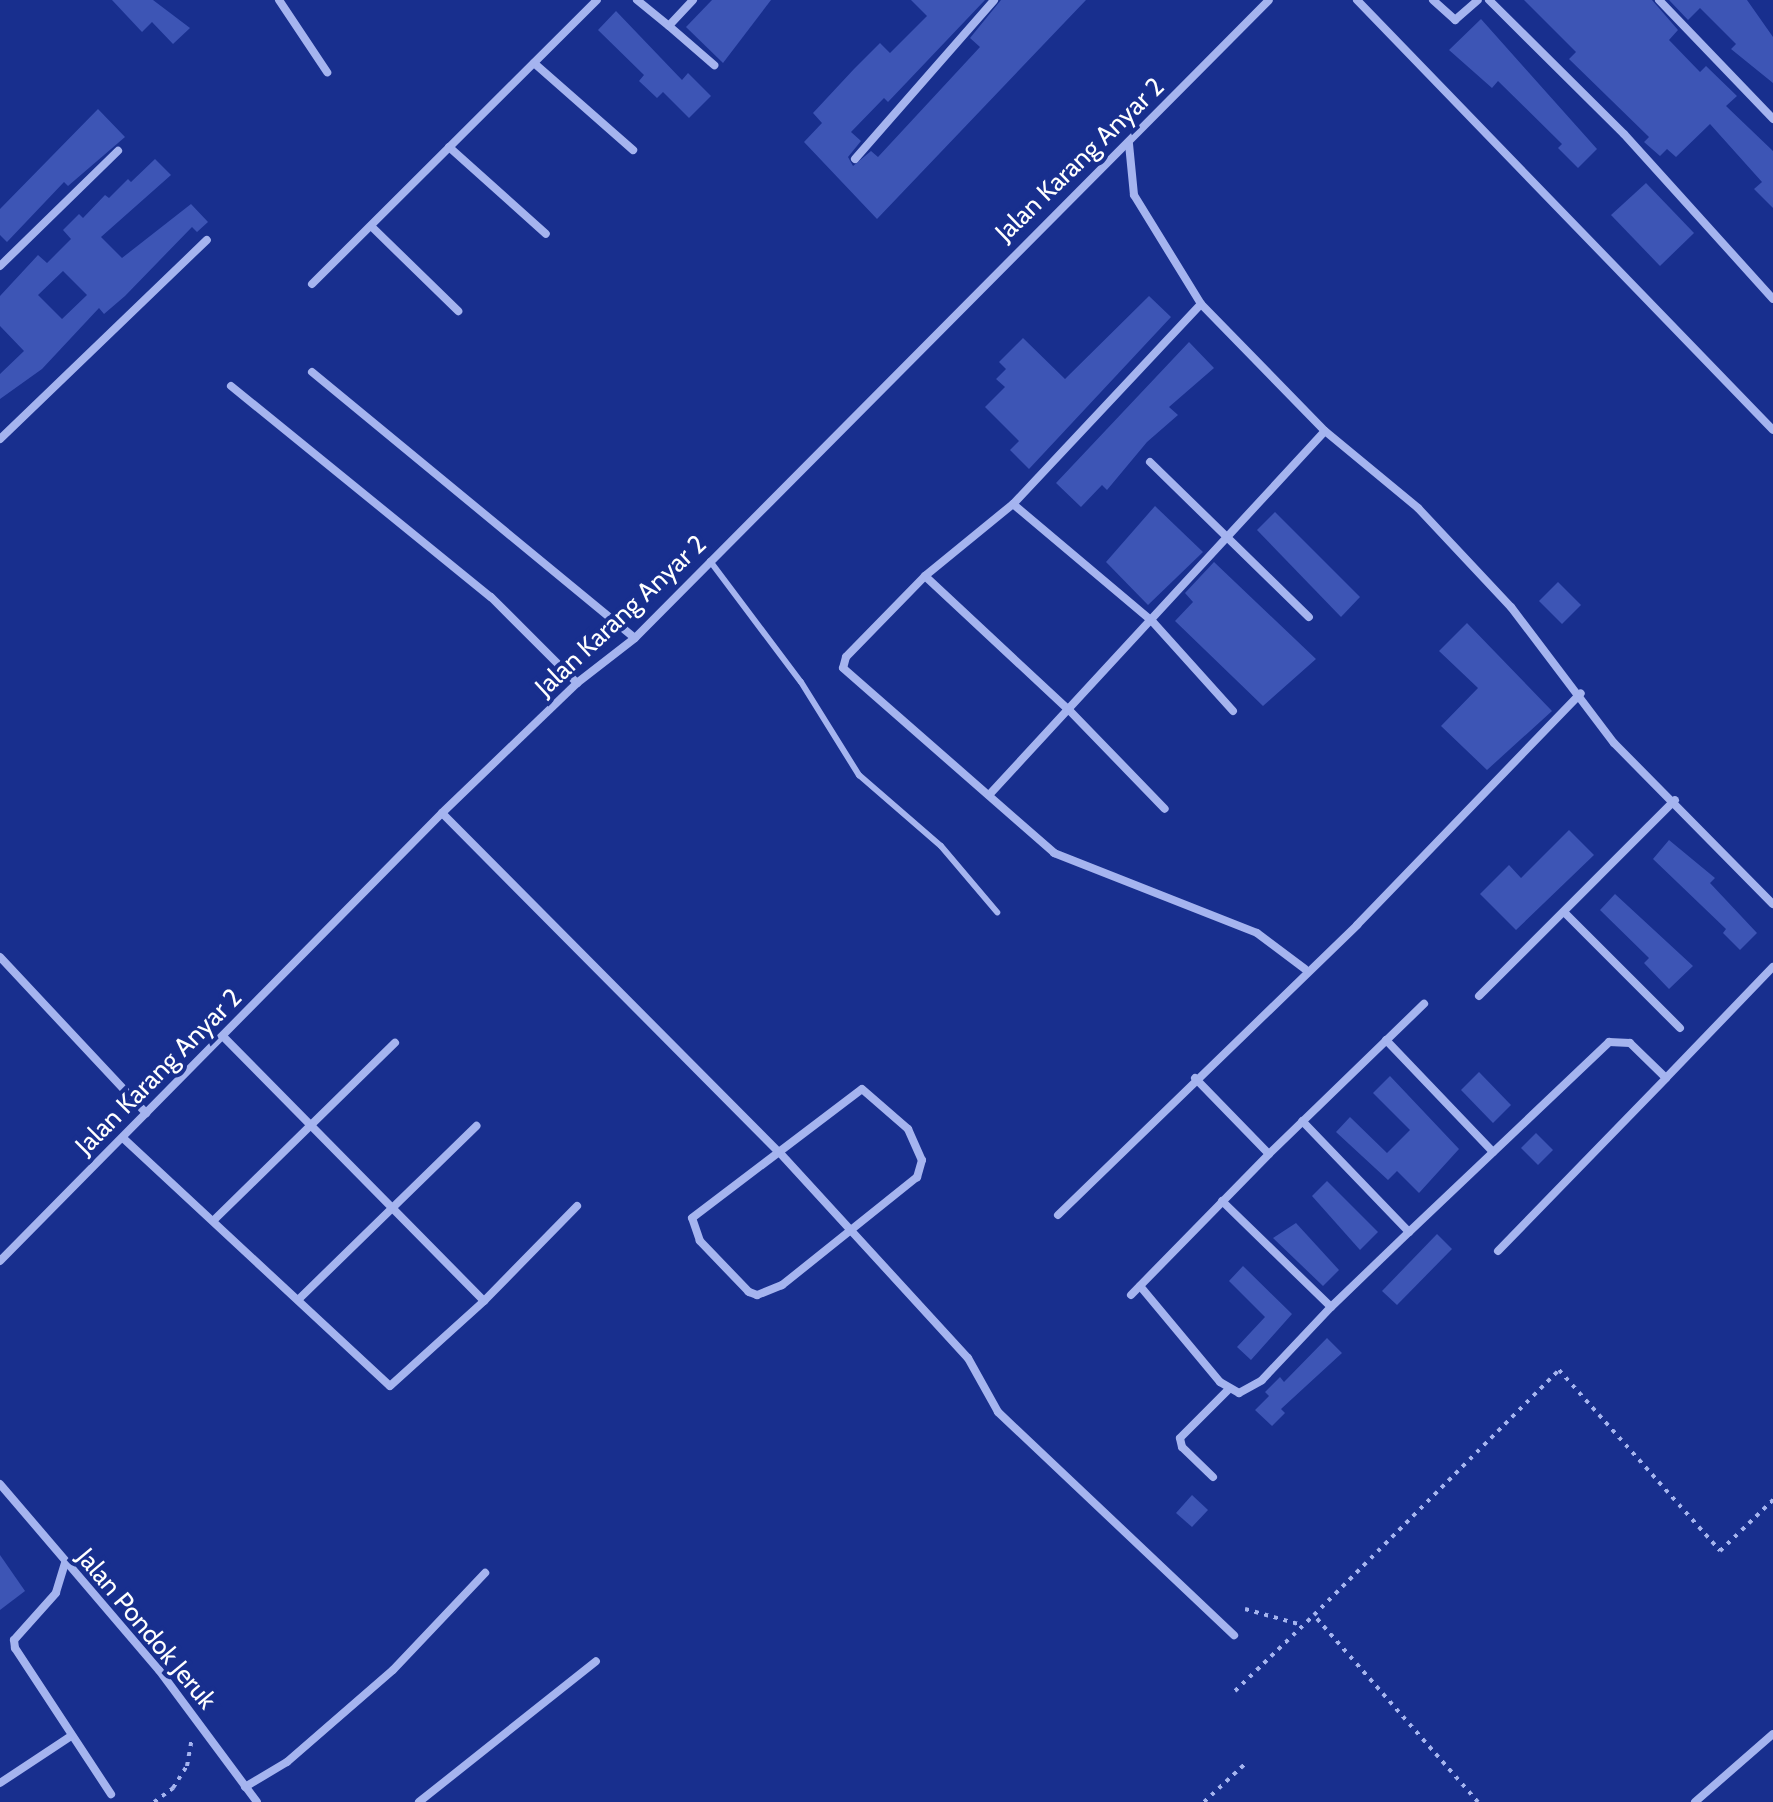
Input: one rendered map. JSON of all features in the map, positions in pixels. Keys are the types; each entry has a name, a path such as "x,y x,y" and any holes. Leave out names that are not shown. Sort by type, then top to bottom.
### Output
{"street":[{"path":"279,0 327,72"},
{"path":"312,284 597,0"},
{"path":"637,0 714,65"},
{"path":"669,26 693,0"},
{"path":"855,159 994,0"},
{"name":"Jalan Karang Anyar 2","path":"0,1261 442,813 577,683 635,638 1022,244 1129,144 1269,0"},
{"path":"1357,0 1773,430"},
{"path":"1433,0 1455,20 1478,0"},
{"path":"1489,0 1624,134 1773,299"},
{"path":"1659,0 1773,119"},
{"path":"534,63 633,150"},
{"path":"1129,144 1134,195 1201,304 1325,431 1418,508 1511,607 1581,693 1614,743 1675,800 1773,904"},
{"path":"449,147 546,234"},
{"path":"0,266 118,151"},
{"path":"371,226 458,311"},
{"path":"0,439 207,240"},
{"path":"1201,304 1013,504 925,576 846,657 843,668 1054,853 1257,933 1305,969"},
{"path":"312,372 635,638"},
{"path":"231,386 491,597 577,683"},
{"path":"989,795 1070,711 1325,431"},
{"path":"1150,462 1309,617"},
{"path":"1013,504 1152,621 1233,711"},
{"path":"925,576 1070,711 1165,809"},
{"path":"1058,1215 1305,969 1379,902 1581,693"},
{"path":"1479,996 1675,800"},
{"path":"442,813 780,1153 968,1358 998,1412 1234,1635"},
{"path":"1564,912 1680,1028"},
{"path":"0,957 146,1113"},
{"path":"1498,1251 1773,967"},
{"path":"1131,1295 1302,1121 1424,1004"},
{"path":"223,1036 484,1301"},
{"path":"1386,1040 1493,1152"},
{"path":"1140,1286 1228,1390 1239,1393 1262,1380 1331,1307 1609,1042 1630,1043 1666,1078"},
{"path":"215,1219 395,1043"},
{"path":"1195,1078 1269,1154"},
{"path":"862,1089 893,1111 920,1149 921,1170 911,1186 852,1232 782,1285 757,1295 700,1241 692,1218 698,1210 780,1153 855,1091 862,1089"},
{"path":"1302,1121 1409,1232"},
{"path":"299,1299 476,1126"},
{"path":"123,1138 215,1219 390,1386 484,1301 577,1206"},
{"path":"1222,1201 1331,1307"},
{"path":"1213,1477 1182,1447 1180,1438 1228,1390"},
{"name":"Jalan Pondok Jeruk","path":"0,1484 196,1720 257,1802"},
{"path":"65,1563 56,1593 14,1640 23,1665 111,1794"},
{"path":"245,1787 287,1762 393,1670 485,1573"},
{"path":"419,1802 596,1661"},
{"path":"1695,1802 1773,1734"},
{"path":"0,1783 71,1736"}],"lane":[{"path":"710,561 801,682 859,775 941,846 997,912"}],"path":[{"path":"1235,1691 1559,1370 1720,1551 1773,1500"},
{"path":"1245,1609 1302,1625"},
{"path":"1314,1615 1478,1802"},
{"path":"154,1802 173,1788 187,1766 196,1720"},
{"path":"1204,1802 1246,1763"}],"building":[{"path":"112,0 153,0 190,28 173,44 152,22 142,32"},
{"path":"712,0 771,0 723,63 686,27"},
{"path":"911,0 985,0 888,102 884,98 851,132 861,141 848,157 853,166 871,151 878,157 980,47 970,38 1001,0 1086,0 877,219 804,142 822,123 813,113 854,69 880,43 890,53 927,16"},
{"path":"1524,0 1652,0 1678,30 1669,40 1700,72 1706,66 1737,96 1726,106 1773,151 1773,208 1754,189 1762,182 1710,124 1676,157 1667,149 1660,156 1644,142 1649,137 1569,59 1576,52"},
{"path":"1669,0 1747,0 1773,37 1773,83 1731,49 1736,44 1700,8 1688,20"},
{"path":"616,11 682,80 688,73 711,96 689,118 663,92 657,98 639,81 644,75 598,30"},
{"path":"1481,19 1597,149 1578,168 1558,148 1562,144 1498,81 1492,88 1449,50"},
{"path":"98,109 125,137 68,186 64,182 7,242 0,235 0,209"},
{"path":"155,159 171,175 101,237 122,258 191,204 208,222 197,232 192,227 125,296 104,314 99,308 42,369 0,399 0,374 24,351 0,326 0,296 38,255 47,263 71,239 63,230 79,214 83,218 105,195 109,198 128,179 131,182","holes":["63,271 87,295 62,319 38,295"]},
{"path":"1646,183 1694,233 1660,266 1611,215"},
{"path":"1149,296 1171,317 1029,469 1010,450 1019,441 985,407 1005,387 996,379 1006,369 999,362 1023,338 1065,379"},
{"path":"1189,342 1214,368 1169,407 1178,415 1147,442 1107,490 1102,485 1081,507 1056,483"},
{"path":"1155,506 1203,552 1148,605 1106,562"},
{"path":"1275,512 1360,597 1341,617 1257,530"},
{"path":"1214,562 1316,659 1263,706 1175,621 1193,602 1185,593"},
{"path":"1558,582 1581,605 1562,624 1539,601"},
{"path":"1467,623 1552,711 1487,770 1441,726 1478,688 1439,651"},
{"path":"1569,830 1594,855 1516,930 1480,894 1509,865 1521,878"},
{"path":"1669,840 1715,878 1710,883 1757,933 1740,950 1723,933 1726,929 1653,859"},
{"path":"1615,894 1693,966 1669,989 1644,963 1649,958 1600,910"},
{"path":"1479,1072 1511,1105 1493,1123 1461,1090"},
{"path":"1390,1076 1459,1149 1419,1193 1397,1171 1388,1180 1336,1132 1350,1117 1387,1153 1410,1130 1373,1093"},
{"path":"1536,1133 1553,1150 1538,1165 1521,1148"},
{"path":"1327,1181 1378,1232 1360,1250 1312,1196"},
{"path":"1296,1223 1339,1270 1323,1286 1273,1238"},
{"path":"1437,1234 1452,1249 1397,1305 1382,1291"},
{"path":"1243,1266 1292,1314 1251,1360 1237,1347 1265,1317 1229,1281"},
{"path":"1327,1338 1342,1353 1281,1409 1285,1413 1272,1426 1255,1410 1269,1396 1265,1392 1280,1377 1284,1382"},
{"path":"1192,1495 1208,1510 1192,1527 1176,1513"},
{"path":"0,1555 25,1591 0,1610"}]}
